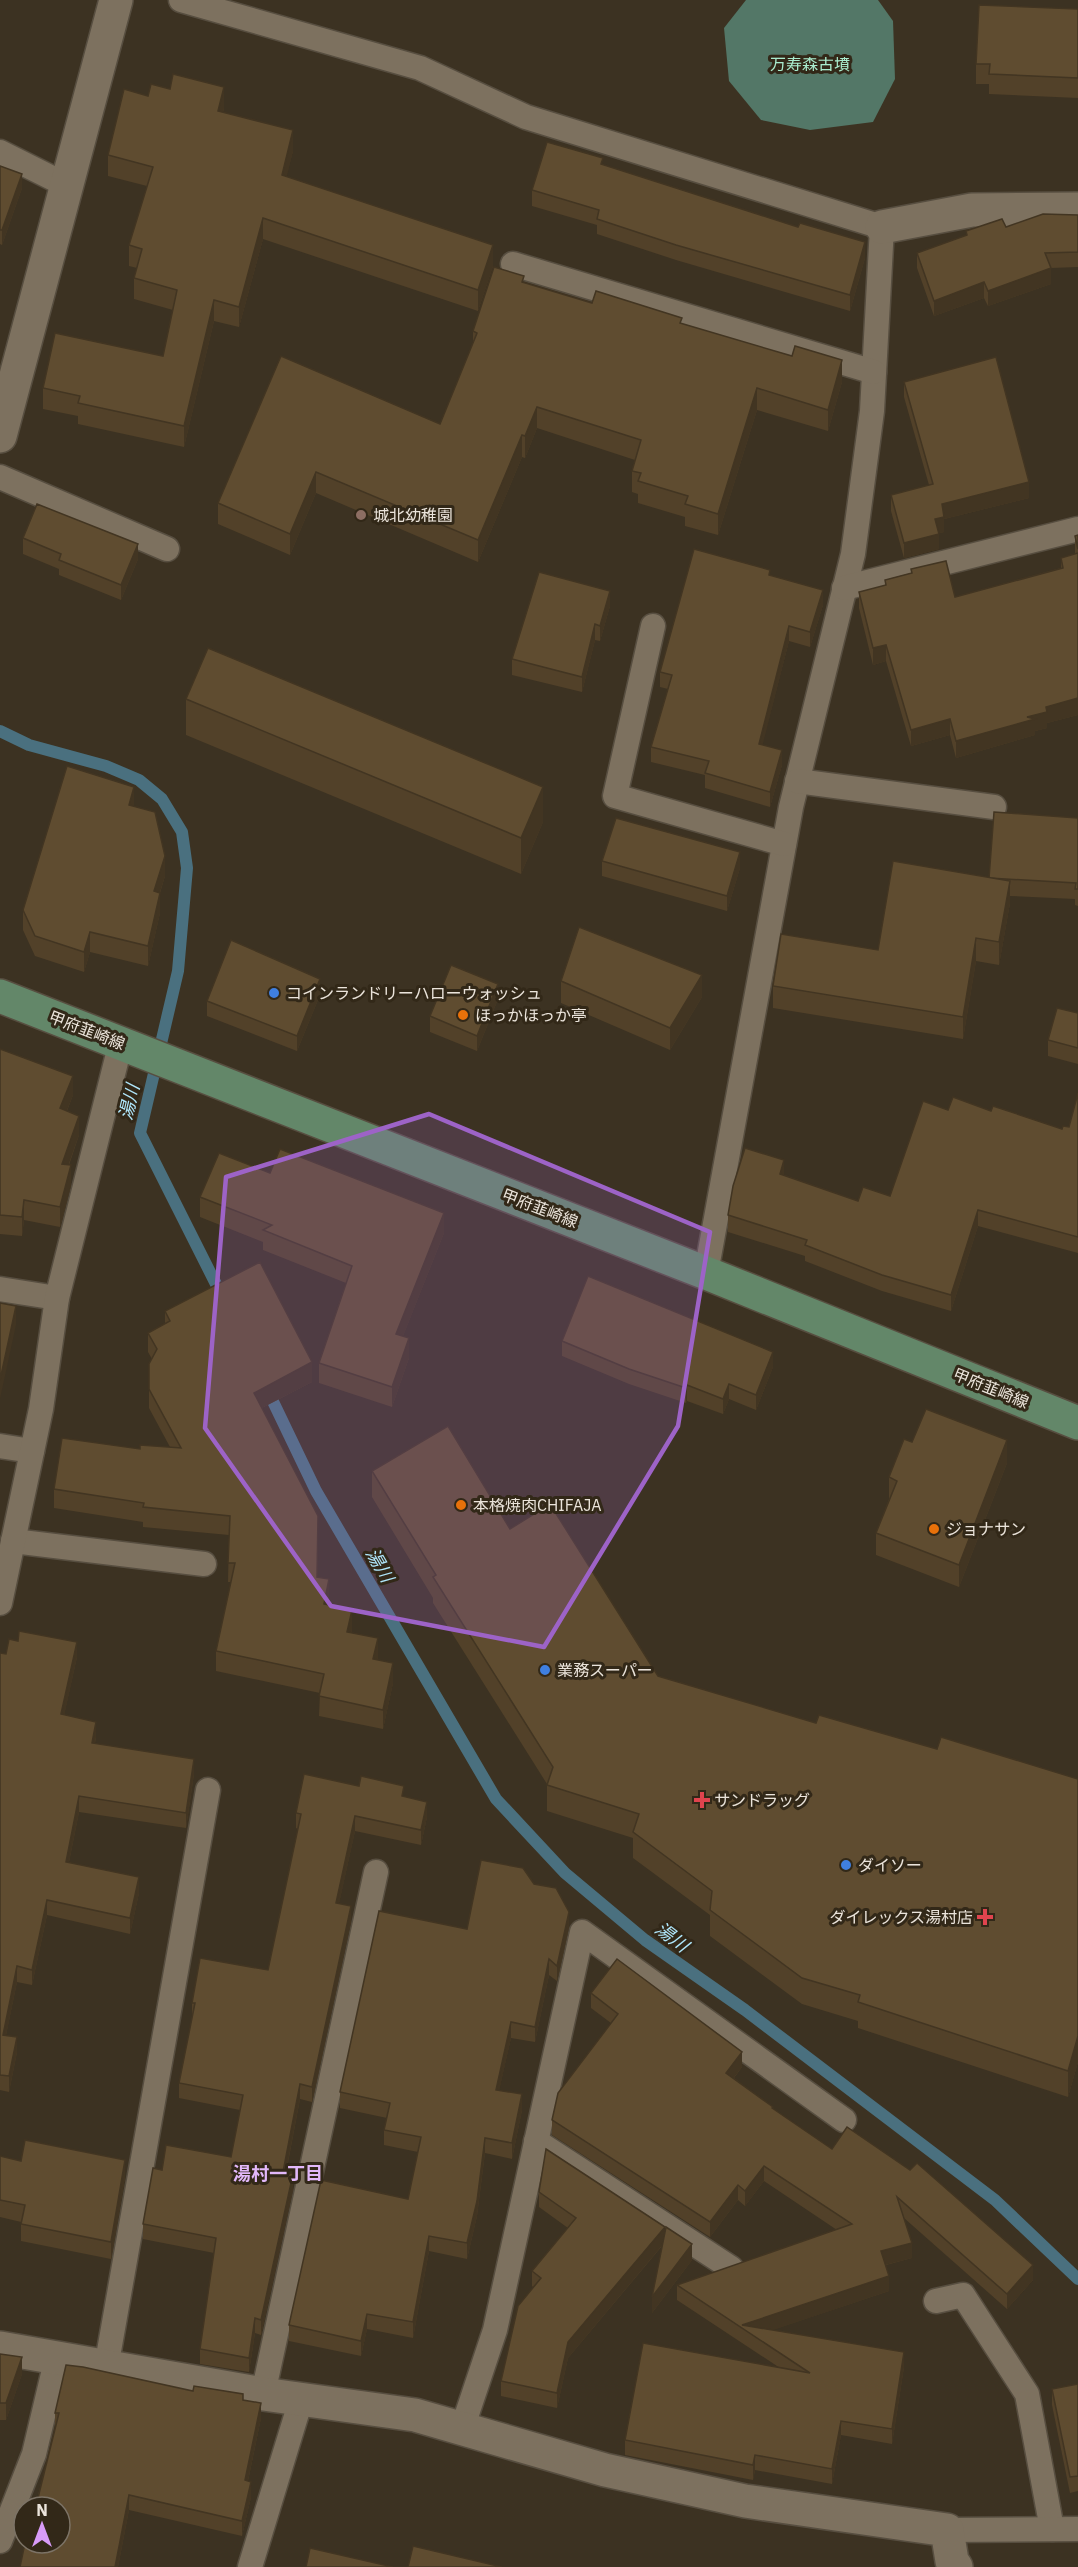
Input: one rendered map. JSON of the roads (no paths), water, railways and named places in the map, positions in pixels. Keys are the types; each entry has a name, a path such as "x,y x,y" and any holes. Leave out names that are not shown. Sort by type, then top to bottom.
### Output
{"main road":[{"name":"甲府韮崎線","path":"0,996 706,1273 1078,1423"}],"street":[{"path":"0,436 8,374 66,185 116,0"},
{"path":"882,227 972,210 1078,209"},
{"path":"0,2348 263,2394 415,2415 605,2470 745,2501 947,2530 952,2561 956,2567"}],"lane":[{"path":"181,0 420,68 526,117 882,227 872,411 853,554 797,781 784,844 706,1273"},
{"path":"0,152 66,185"},
{"path":"513,264 874,372"},
{"path":"0,477 167,549"},
{"path":"844,588 1078,529"},
{"path":"653,626 615,796 784,844"},
{"path":"797,781 994,807"},
{"path":"0,1603 41,1409 57,1298 126,1044"},
{"path":"0,1289 57,1298"},
{"path":"0,1446 32,1451"},
{"path":"13,1541 204,1564"},
{"path":"106,2368 208,1790"},
{"path":"263,2394 376,1872"},
{"path":"462,2429 495,2330 582,1932 844,2120"},
{"path":"536,2141 731,2268"},
{"path":"936,2301 963,2295 1027,2394 1052,2529"},
{"path":"0,2541 34,2454 57,2357"},
{"path":"250,2567 301,2400"},
{"path":"947,2530 1078,2529"}],"waterway":[{"name":"湯川","path":"0,731 29,745 106,766 139,780 162,799 182,832 187,868 178,971 140,1133 223,1298"},
{"name":"湯川","path":"267,1389 316,1491 496,1799 565,1873 645,1940 745,2010 995,2200 1078,2279"}],"place":[{"name":"城北幼稚園","path":"361,515"},
{"name":"コインランドリーハローウォッシュ","path":"274,993"},
{"name":"ほっかほっか亭","path":"463,1015"},
{"name":"本格焼肉CHIFAJA","path":"461,1505"},
{"name":"ジョナサン","path":"934,1529"},
{"name":"業務スーパー","path":"545,1670"},
{"name":"サンドラッグ","path":"702,1800"},
{"name":"ダイソー","path":"846,1865"},
{"name":"ダイレックス湯村店","path":"985,1917"}],"district":[{"name":"湯村一丁目","path":"278,2173"}],"park label":[{"name":"万寿森古墳","path":"810,64"}]}
